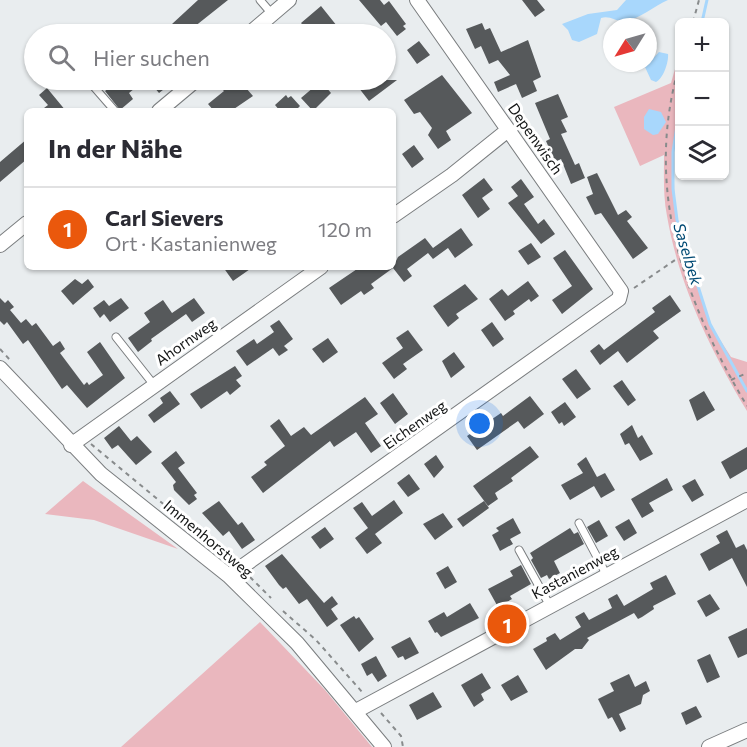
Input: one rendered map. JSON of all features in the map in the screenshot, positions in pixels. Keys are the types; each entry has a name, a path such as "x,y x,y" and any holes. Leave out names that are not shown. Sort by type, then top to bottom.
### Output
{"street":[{"path":"260,24 289,0"},
{"name":"Depenwisch","path":"417,0 621,291 619,299"},
{"path":"163,108 184,90"},
{"path":"396,214 452,175 508,130"},
{"path":"0,245 24,225"},
{"name":"Ahornweg","path":"71,445 317,270"},
{"name":"Eichenweg","path":"229,576 619,299"},
{"name":"Immenhorstweg","path":"0,368 101,474 229,576 297,643 384,747"},
{"name":"Kastanienweg","path":"356,711 606,574 747,500"},
{"path":"709,747 747,730"}],"lane":[{"path":"260,0 272,14"},
{"path":"97,90 112,108"},
{"path":"116,337 153,385"},
{"path":"579,523 606,574"},
{"path":"519,550 550,606"}],"path":[{"path":"694,18 699,0"},
{"path":"677,72 667,127 668,213 678,258 717,353 747,406"},
{"path":"619,299 678,258"},
{"path":"732,379 746,373"}],"shaded area":[{"path":"675,69 673,152 675,212 710,324 731,357 747,362 747,411 709,341 688,293 672,242 666,208 664,155 640,166 614,107 671,83"},
{"path":"83,481 178,549 94,520 45,514"},
{"path":"260,622 325,690 372,747 121,747"}],"water":[{"path":"626,0 668,0 635,18 601,18 597,34 579,42 572,40 568,30 562,24 588,14 617,10"},
{"path":"659,52 668,54 668,57 663,74 656,82 651,80 647,72 657,72"},
{"path":"649,109 661,112 666,122 658,134 653,135 644,129 644,117"}],"building":[{"path":"198,0 228,0 198,24 172,24"},
{"path":"359,0 380,0 384,5 389,1 406,24 403,26 406,29 397,36 396,24 386,22 379,24"},
{"path":"522,0 537,0 545,10 535,17"},
{"path":"321,6 335,24 302,24"},
{"path":"482,23 485,30 490,28 501,52 528,40 541,77 533,81 537,91 522,98 516,84 498,92 494,82 510,75 498,60 489,64 481,46 475,49 466,29"},
{"path":"419,41 430,55 417,64 407,50"},
{"path":"442,75 472,113 446,131 451,140 438,149 428,135 432,128 420,112 414,114 404,100"},
{"path":"45,90 49,90 64,108 44,108 48,105 39,95"},
{"path":"133,90 129,93 133,99 122,108 118,108 105,91"},
{"path":"248,90 253,96 235,108 211,108 208,104 224,91"},
{"path":"310,90 328,90 331,93 316,108 310,108 301,98"},
{"path":"360,90 384,90 369,101"},
{"path":"558,94 568,117 561,120 567,132 561,134 575,165 579,163 585,178 571,184 561,159 555,162 546,141 550,139 535,103"},
{"path":"286,95 288,98 291,96 300,106 298,108 278,108 275,105"},
{"path":"24,142 24,162 0,182 0,162"},
{"path":"414,145 424,159 412,168 402,154"},
{"path":"597,173 618,215 626,210 632,217 627,221 648,248 633,259 601,213 595,215 586,197 593,194 587,177"},
{"path":"484,178 493,190 482,198 490,209 478,218 462,195"},
{"path":"521,179 534,197 524,204 538,224 544,219 555,234 541,244 508,203 518,196 511,187"},
{"path":"461,228 473,245 455,258 448,248 433,259 428,253 407,269 412,276 404,282 395,270 398,257 425,238 433,248"},
{"path":"531,243 541,257 528,265 518,251"},
{"path":"565,250 593,289 562,314 552,300 572,286 553,258"},
{"path":"225,270 249,270 233,281"},
{"path":"356,270 390,270 371,284 374,288 364,295 361,291 341,305 329,288"},
{"path":"75,279 82,284 88,279 94,287 73,305 61,291"},
{"path":"528,281 539,296 531,302 529,299 513,311 515,314 505,321 489,299 502,289 508,296"},
{"path":"465,284 478,299 456,314 459,318 448,327 433,306"},
{"path":"670,295 681,311 653,331 659,338 627,363 618,351 600,365 590,351 599,344 604,350 655,312 652,308"},
{"path":"0,298 5,303 8,300 14,307 10,310 21,323 26,319 32,326 36,323 53,346 60,341 65,349 60,353 84,385 87,382 89,385 103,375 87,352 100,342 125,378 87,408 67,385 62,389 28,340 23,344 7,322 4,325 0,321"},
{"path":"121,298 129,308 110,322 104,314 100,318 93,308 104,300 109,306"},
{"path":"194,298 205,313 192,322 186,314 151,339 152,341 138,352 128,338 150,322 144,313 163,300 172,313"},
{"path":"279,320 293,339 284,346 288,350 279,356 273,348 247,366 236,351 254,339 257,344 274,332 270,326"},
{"path":"492,322 504,339 493,347 481,330"},
{"path":"408,330 423,350 403,364 407,369 394,379 382,363 403,348 396,338"},
{"path":"328,338 338,352 323,363 312,349"},
{"path":"454,352 465,367 451,378 442,361"},
{"path":"235,366 242,376 236,380 241,386 230,395 227,391 201,409 190,394"},
{"path":"576,369 591,389 577,399 562,379"},
{"path":"622,380 636,400 628,406 613,386"},
{"path":"170,391 180,404 154,423 148,415 163,403 160,398"},
{"path":"704,391 715,410 697,421 689,400"},
{"path":"393,393 408,414 395,424 380,403"},
{"path":"530,396 544,414 524,429 518,421 477,450 467,436 501,413 503,416"},
{"path":"365,397 378,414 365,423 381,446 371,453 356,432 334,447 330,441 263,493 251,477 267,465 264,462 285,446 270,426 279,419 291,436 304,427 311,435"},
{"path":"565,402 576,417 564,426 562,422 559,424 551,412"},
{"path":"632,425 638,438 642,435 653,454 640,461 629,443 625,445 620,434"},
{"path":"119,426 131,441 137,436 152,452 136,465 118,445 112,449 104,438"},
{"path":"530,446 539,457 511,478 513,481 495,493 498,499 488,506 473,486"},
{"path":"747,447 747,469 730,479 721,462"},
{"path":"176,451 185,463 178,468 197,493 194,495 197,499 189,505 174,490 173,485 176,482 161,463"},
{"path":"436,455 444,467 434,478 424,464"},
{"path":"586,457 597,477 605,473 615,490 601,498 594,486 570,500 561,485 583,473 577,464"},
{"path":"409,474 420,489 408,497 397,483"},
{"path":"667,478 673,490 649,503 654,511 642,518 631,499"},
{"path":"695,479 704,495 692,502 682,486"},
{"path":"394,500 403,513 375,534 382,543 367,554 355,538 368,528 353,508 362,502 372,516"},
{"path":"219,501 238,525 242,522 255,540 242,549 229,531 223,536 202,513"},
{"path":"484,501 489,508 463,527 457,519"},
{"path":"443,513 453,527 435,540 423,524"},
{"path":"513,518 521,533 510,539 513,544 500,551 492,535 499,531 496,528"},
{"path":"629,519 637,533 624,541 615,527"},
{"path":"599,520 608,536 596,543 587,527"},
{"path":"325,527 334,539 320,549 311,537"},
{"path":"570,528 574,534 578,532 584,544 554,561 560,573 549,579 547,575 541,578 531,560 533,558 530,553"},
{"path":"727,530 736,548 744,544 747,550 747,587 732,558 709,571 700,554 720,543 716,536"},
{"path":"282,554 324,603 332,596 338,604 331,609 338,619 327,627 307,599 299,604 286,587 283,589 279,585 265,566"},
{"path":"521,565 531,584 510,596 512,599 498,607 488,589 513,576 510,571"},
{"path":"448,566 457,582 445,589 436,573"},
{"path":"666,575 676,594 653,606 654,609 638,619 634,613 587,638 589,640 582,649 575,649 546,670 533,649 547,641 546,638 555,633 560,640 581,627 575,617 584,612 589,620 612,608 608,599 617,594 624,606 653,589 650,583"},
{"path":"710,594 720,609 706,617 697,601"},
{"path":"470,603 479,618 441,637 437,632 435,633 428,621 444,612 447,617"},
{"path":"354,616 356,619 359,617 374,639 359,652 340,625"},
{"path":"747,628 747,654 738,658 728,637"},
{"path":"410,637 419,653 405,660 403,656 398,658 391,647"},
{"path":"710,654 720,677 707,683 697,660"},
{"path":"376,656 387,676 378,682 372,673 367,676 361,664"},
{"path":"482,673 491,688 481,694 484,700 474,707 461,685"},
{"path":"629,674 635,687 646,681 650,691 643,695 641,704 619,714 626,729 620,732 612,717 608,719 598,699 614,691 610,683"},
{"path":"518,675 528,692 511,701 501,685"},
{"path":"433,692 442,707 417,720 409,705"},
{"path":"696,706 702,717 686,725 681,713"}],"waterway":[{"name":"Saselbek","path":"703,18 707,0"},
{"name":"Saselbek","path":"677,126 673,152 673,189 677,220 710,324 747,391"}],"place":[{"name":"Carl Sievers","path":"507,624"}]}
